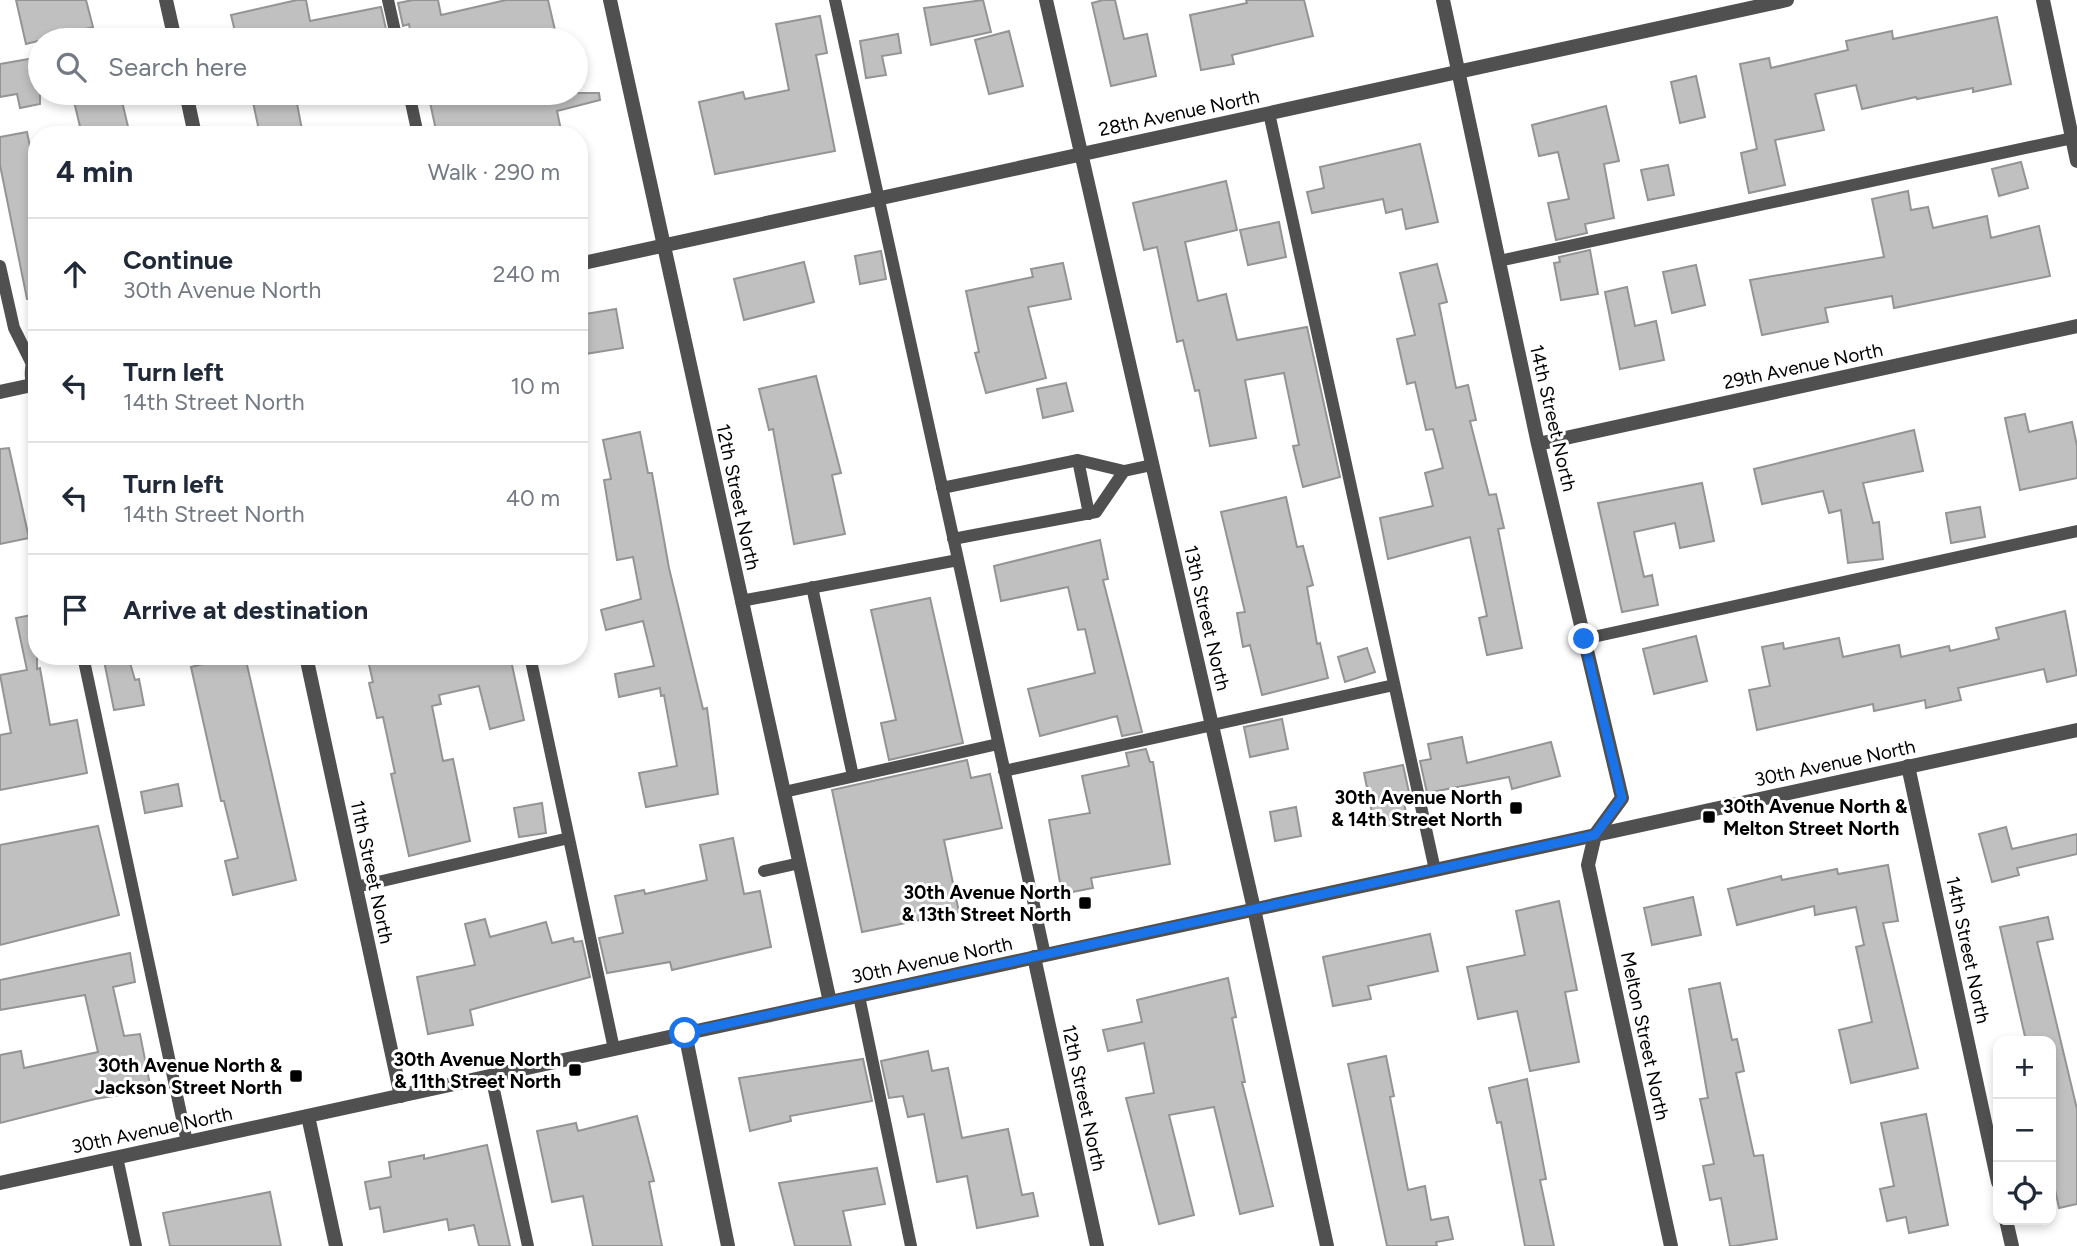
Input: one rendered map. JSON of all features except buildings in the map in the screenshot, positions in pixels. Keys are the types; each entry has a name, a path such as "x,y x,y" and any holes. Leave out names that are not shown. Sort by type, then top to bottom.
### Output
{"street":[{"path":"166,0 172,28"},
{"name":"12th Street North","path":"610,0 830,1002"},
{"name":"13th Street North","path":"1046,0 1254,909 1327,1246"},
{"name":"14th Street North","path":"1443,0 1538,444 1622,798 1595,835"},
{"name":"28th Avenue North","path":"588,262 1787,0"},
{"path":"2043,0 2075,138 2077,161"},
{"path":"189,105 193,126"},
{"name":"29th Avenue North","path":"1538,444 2077,326"},
{"path":"0,392 28,390"},
{"name":"11th Street North","path":"308,665 401,1096"},
{"name":"30th Avenue North","path":"0,1183 2077,730"},
{"name":"14th Street North","path":"1908,766 1994,1162"},
{"name":"Melton Street North","path":"1595,835 1588,865 1671,1246"},
{"name":"12th Street North","path":"1040,956 1097,1246"},
{"path":"685,1033 729,1246"},
{"path":"308,1116 337,1246"},
{"path":"2007,1225 2012,1246"}],"lane":[{"path":"388,0 394,28"},
{"path":"835,0 1004,771 1040,956"},
{"path":"412,105 416,126"},
{"path":"1269,113 1435,870"},
{"path":"1499,261 2075,138"},
{"path":"0,266 14,328 28,348"},
{"path":"942,488 1077,460 1124,471 1152,465"},
{"path":"1077,460 1089,514"},
{"path":"953,539 1096,512 1124,471"},
{"path":"1584,639 2077,531"},
{"path":"741,601 958,560"},
{"path":"812,587 853,776"},
{"path":"85,665 187,1142"},
{"path":"532,665 614,1049"},
{"path":"1004,771 1394,685"},
{"path":"784,792 998,744"},
{"path":"356,887 569,838"},
{"path":"764,871 800,863"},
{"path":"859,996 911,1246"},
{"path":"491,1076 528,1246"},
{"path":"117,1157 136,1246"}],"place":[{"name":"30th Avenue North & 14th Street North","path":"1516,808"},
{"name":"30th Avenue North & Melton Street North","path":"1709,817"},
{"name":"30th Avenue North & 13th Street North","path":"1085,903"},
{"name":"30th Avenue North & 11th Street North","path":"575,1070"},
{"name":"30th Avenue North & Jackson Street North","path":"296,1076"}],"route":[{"path":"685,1033 1595,835 1622,798 1584,639"}]}
